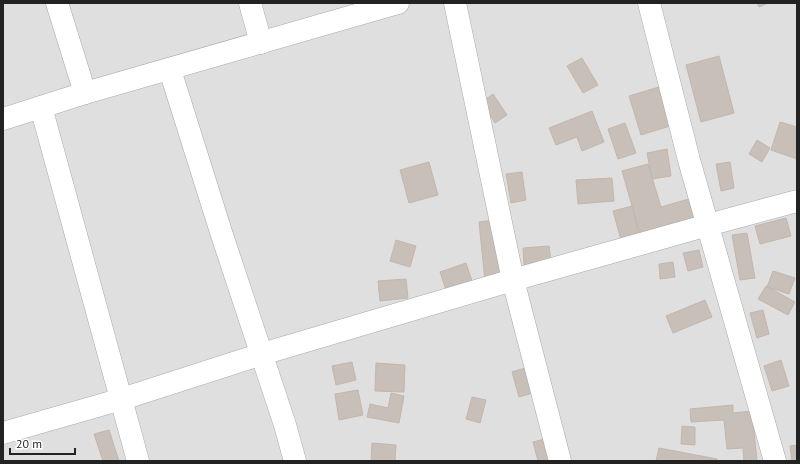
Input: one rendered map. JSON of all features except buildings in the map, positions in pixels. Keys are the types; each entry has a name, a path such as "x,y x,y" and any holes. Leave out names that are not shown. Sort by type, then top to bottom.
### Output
{"street":[{"path":"58,3 85,93"},
{"path":"250,3 262,43"},
{"path":"3,119 85,93 170,70 398,3"},
{"path":"455,3 513,280 560,461"},
{"path":"649,3 689,160 775,461"},
{"path":"170,70 295,461"},
{"path":"42,107 138,461"},
{"path":"3,433 122,399 262,354 513,280 797,201"}],"shaded area":[{"path":"3,3 797,3 797,461 3,461"}]}
